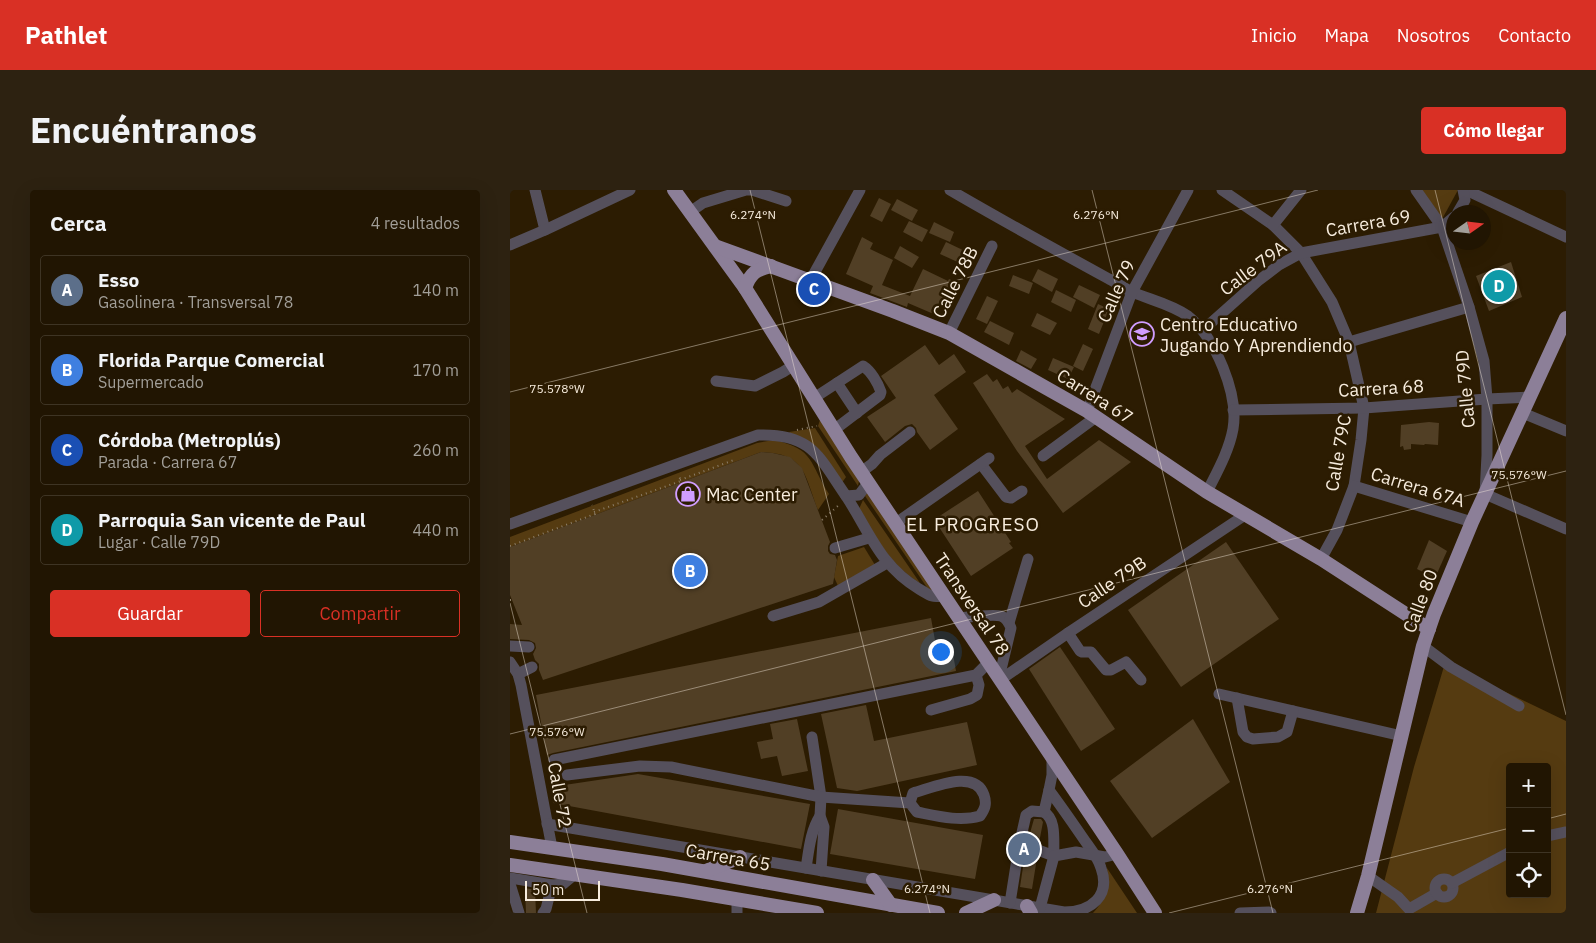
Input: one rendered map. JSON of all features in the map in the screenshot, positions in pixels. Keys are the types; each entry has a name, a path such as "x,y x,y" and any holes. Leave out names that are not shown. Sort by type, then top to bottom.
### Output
{"main road":[{"name":"Transversal 78","path":"674,190 745,288 834,430 1155,913"},
{"name":"Carrera 67","path":"715,246 893,310 949,333 1092,414 1207,492 1321,559 1429,629"},
{"path":"745,288 748,280 755,272 771,266"},
{"name":"Calle 80","path":"1357,913 1368,876 1423,646 1472,522 1529,398 1562,337 1566,318"},
{"name":"Carrera 65","path":"510,842 704,872 938,913"},
{"path":"704,872 740,857"},
{"path":"510,864 575,874 737,906 817,913"},
{"path":"873,880 891,905"},
{"path":"966,913 994,900"}],"street":[{"path":"535,190 546,230"},
{"path":"510,245 630,190"},
{"path":"690,212 703,203 746,190 752,190 786,201"},
{"path":"810,281 860,190"},
{"path":"950,190 1132,292 1168,305 1187,316 1203,330 1222,367 1230,389 1233,410 1233,428 1222,461 1207,492"},
{"name":"Calle 79","path":"1092,414 1132,292 1188,190"},
{"name":"Calle 79C","path":"1222,190 1273,225 1301,253 1332,302 1349,342 1364,408 1354,486 1336,530 1321,559"},
{"name":"Calle 79A","path":"1273,225 1300,190"},
{"name":"Calle 79D","path":"1416,190 1442,227 1470,307 1484,361 1487,399 1485,494"},
{"path":"1463,205 1466,200 1464,190"},
{"path":"1464,190 1566,238"},
{"path":"1442,227 1446,224"},
{"name":"Carrera 69","path":"1301,253 1442,227"},
{"name":"Calle 78B","path":"949,333 992,246"},
{"name":"Calle 79A","path":"1203,330 1258,281 1279,265 1301,253"},
{"path":"1349,342 1470,307"},
{"path":"716,381 755,386 794,365"},
{"path":"814,398 863,366 880,387 882,392 880,395 834,430"},
{"path":"837,383 857,413"},
{"name":"Carrera 68","path":"1233,410 1364,408 1487,399 1529,398"},
{"path":"1523,412 1566,431"},
{"path":"1043,456 1092,414"},
{"path":"854,509 865,477 872,464 880,455 910,432"},
{"path":"510,524 758,435 781,435 806,444 818,457 842,501 854,509 869,538 887,562 916,587 932,596 944,596"},
{"path":"896,523 985,461 1006,498 1011,498 1022,491"},
{"name":"Carrera 67A","path":"1354,486 1472,522"},
{"name":"Carrera 67A","path":"1485,494 1566,529"},
{"path":"842,501 859,495"},
{"name":"Calle 79B","path":"999,679 1245,515"},
{"path":"835,548 869,538"},
{"path":"1009,623 1028,559"},
{"path":"773,616 818,602 887,562"},
{"path":"959,618 1000,615 1009,623 1011,628 999,679"},
{"path":"1068,633 1080,651 1092,652 1106,670 1111,670 1126,662 1141,680"},
{"path":"510,646 529,647"},
{"path":"1423,646 1451,667 1519,706"},
{"name":"Calle 72","path":"510,662 518,674 521,685 552,848"},
{"path":"554,760 976,675 988,663"},
{"path":"518,674 532,668"},
{"path":"931,710 970,699 977,695 979,685 976,675"},
{"path":"1219,694 1402,736"},
{"path":"1237,698 1244,732 1247,737 1254,739 1278,737 1286,732 1293,711"},
{"path":"812,737 821,797 820,816 824,827 821,871"},
{"path":"1044,812 1050,790 1052,758"},
{"path":"567,775 640,766 671,767 821,797 910,803 917,812 970,819 980,816 986,807 985,797 981,788 973,782 966,781 959,781 913,793 910,803"},
{"path":"547,824 994,900 1033,909 1076,912 1086,909 1095,903 1100,895 1103,884 1101,867 1050,790"},
{"path":"1010,903 1022,847 1026,816 1032,811 1044,812 1050,816 1053,823 1054,856 1033,909"},
{"path":"806,868 811,836 814,825 820,816"},
{"path":"1551,835 1566,832"},
{"path":"1038,850 1054,856 1069,852 1105,857 1117,854"},
{"path":"1368,876 1398,897 1409,911 1437,893 1442,897 1449,896 1453,890 1452,883 1508,853"},
{"path":"510,878 552,885 563,884 575,874"},
{"path":"510,884 519,913"},
{"path":"543,913 546,909 552,885"},
{"path":"1240,913 1272,913"}],"path":[{"path":"510,546 595,514 594,512 734,460"},
{"path":"677,470 680,480"},
{"path":"822,520 842,501"},
{"path":"592,503 594,512"}],"shaded area":[{"path":"1417,190 1458,190 1450,205 1446,205 1446,212 1441,221"},
{"path":"821,417 859,481 858,486 818,426"},
{"path":"815,428 846,477 841,484 789,432"},
{"path":"774,440 797,448 809,459 829,494 818,510 806,476 801,468 787,457 761,452 510,547 510,537 757,443"},
{"path":"868,490 935,592 928,589 865,496"},
{"path":"863,500 920,583 892,559 878,540 859,509"},
{"path":"864,547 875,565 838,586 834,577 838,556"},
{"path":"1445,663 1566,721 1566,913 1376,913 1414,767"},
{"path":"1107,868 1137,913 1093,913 1106,892"}],"building":[{"path":"879,198 891,204 882,222 870,216"},
{"path":"897,199 918,210 912,221 891,210"},
{"path":"909,221 928,230 922,242 903,232"},
{"path":"934,222 954,232 950,242 929,233"},
{"path":"862,237 873,243 870,249 893,260 882,285 910,296 923,269 948,281 949,279 960,284 949,306 941,302 936,315 908,303 907,307 870,293 873,286 846,274"},
{"path":"946,242 967,252 962,264 940,254"},
{"path":"900,246 919,257 912,268 894,258"},
{"path":"1511,262 1522,297 1489,311 1476,276"},
{"path":"1038,269 1058,279 1052,292 1032,281"},
{"path":"1013,275 1033,283 1029,294 1009,286"},
{"path":"1079,285 1100,295 1094,308 1073,297"},
{"path":"1056,290 1076,300 1071,312 1051,302"},
{"path":"987,296 998,301 987,324 976,319"},
{"path":"1098,304 1109,309 1099,334 1088,329"},
{"path":"1037,313 1057,323 1050,335 1031,326"},
{"path":"990,321 1014,333 1009,345 984,332"},
{"path":"1083,344 1093,349 1083,371 1073,366"},
{"path":"925,345 939,365 954,354 966,372 934,395 958,429 930,450 912,424 905,426 885,442 867,417 896,398 881,376"},
{"path":"1021,350 1037,359 1031,369 1016,361"},
{"path":"1053,358 1074,367 1068,379 1048,370"},
{"path":"987,374 993,382 997,379 1003,389 1008,386 1012,393 1017,389 1065,419 1025,446 1047,479 1099,440 1131,462 1063,513 1017,451 973,383"},
{"path":"1429,422 1439,423 1438,445 1411,444 1411,449 1404,450 1403,446 1400,447 1401,425"},
{"path":"761,452 790,457 802,468 830,542 828,551 830,554 835,555 837,560 833,584 543,680 539,664 533,654 536,648 535,643 529,640 510,639 510,624 522,625 510,595 510,547"},
{"path":"978,491 1013,548 971,576 935,519"},
{"path":"1429,540 1447,551 1435,578 1417,569"},
{"path":"1226,542 1279,619 1181,687 1128,610"},
{"path":"931,618 936,646 951,643 956,671 547,755 536,695"},
{"path":"1060,647 1115,729 1081,751 1029,669"},
{"path":"866,705 874,741 967,722 977,765 857,791 837,788 821,714"},
{"path":"797,719 808,771 782,776 777,756 761,759 757,742 773,739 770,724"},
{"path":"1193,719 1230,782 1152,838 1110,781"},
{"path":"638,774 810,804 801,849 553,803 551,787"},
{"path":"838,809 983,835 975,879 830,854"},
{"path":"1034,819 1041,819 1043,822 1039,843 1034,844 1031,848 1032,854 1037,858 1032,889 1020,887 1026,847"},
{"path":"525,888 535,890 536,913 526,913"}],"tunnel":[{"path":"1025,847 1038,850"}],"place":[{"name":"Parroquia San vicente de Paul","path":"1499,286"},
{"name":"Córdoba (Metroplús)","path":"814,289"},
{"name":"Centro Educativo Jugando Y Aprendiendo","path":"1142,334"},
{"name":"Mac Center","path":"688,494"},
{"name":"Florida Parque Comercial","path":"690,571"},
{"name":"Esso","path":"1024,849"}],"district":[{"name":"EL PROGRESO","path":"973,524"}]}
